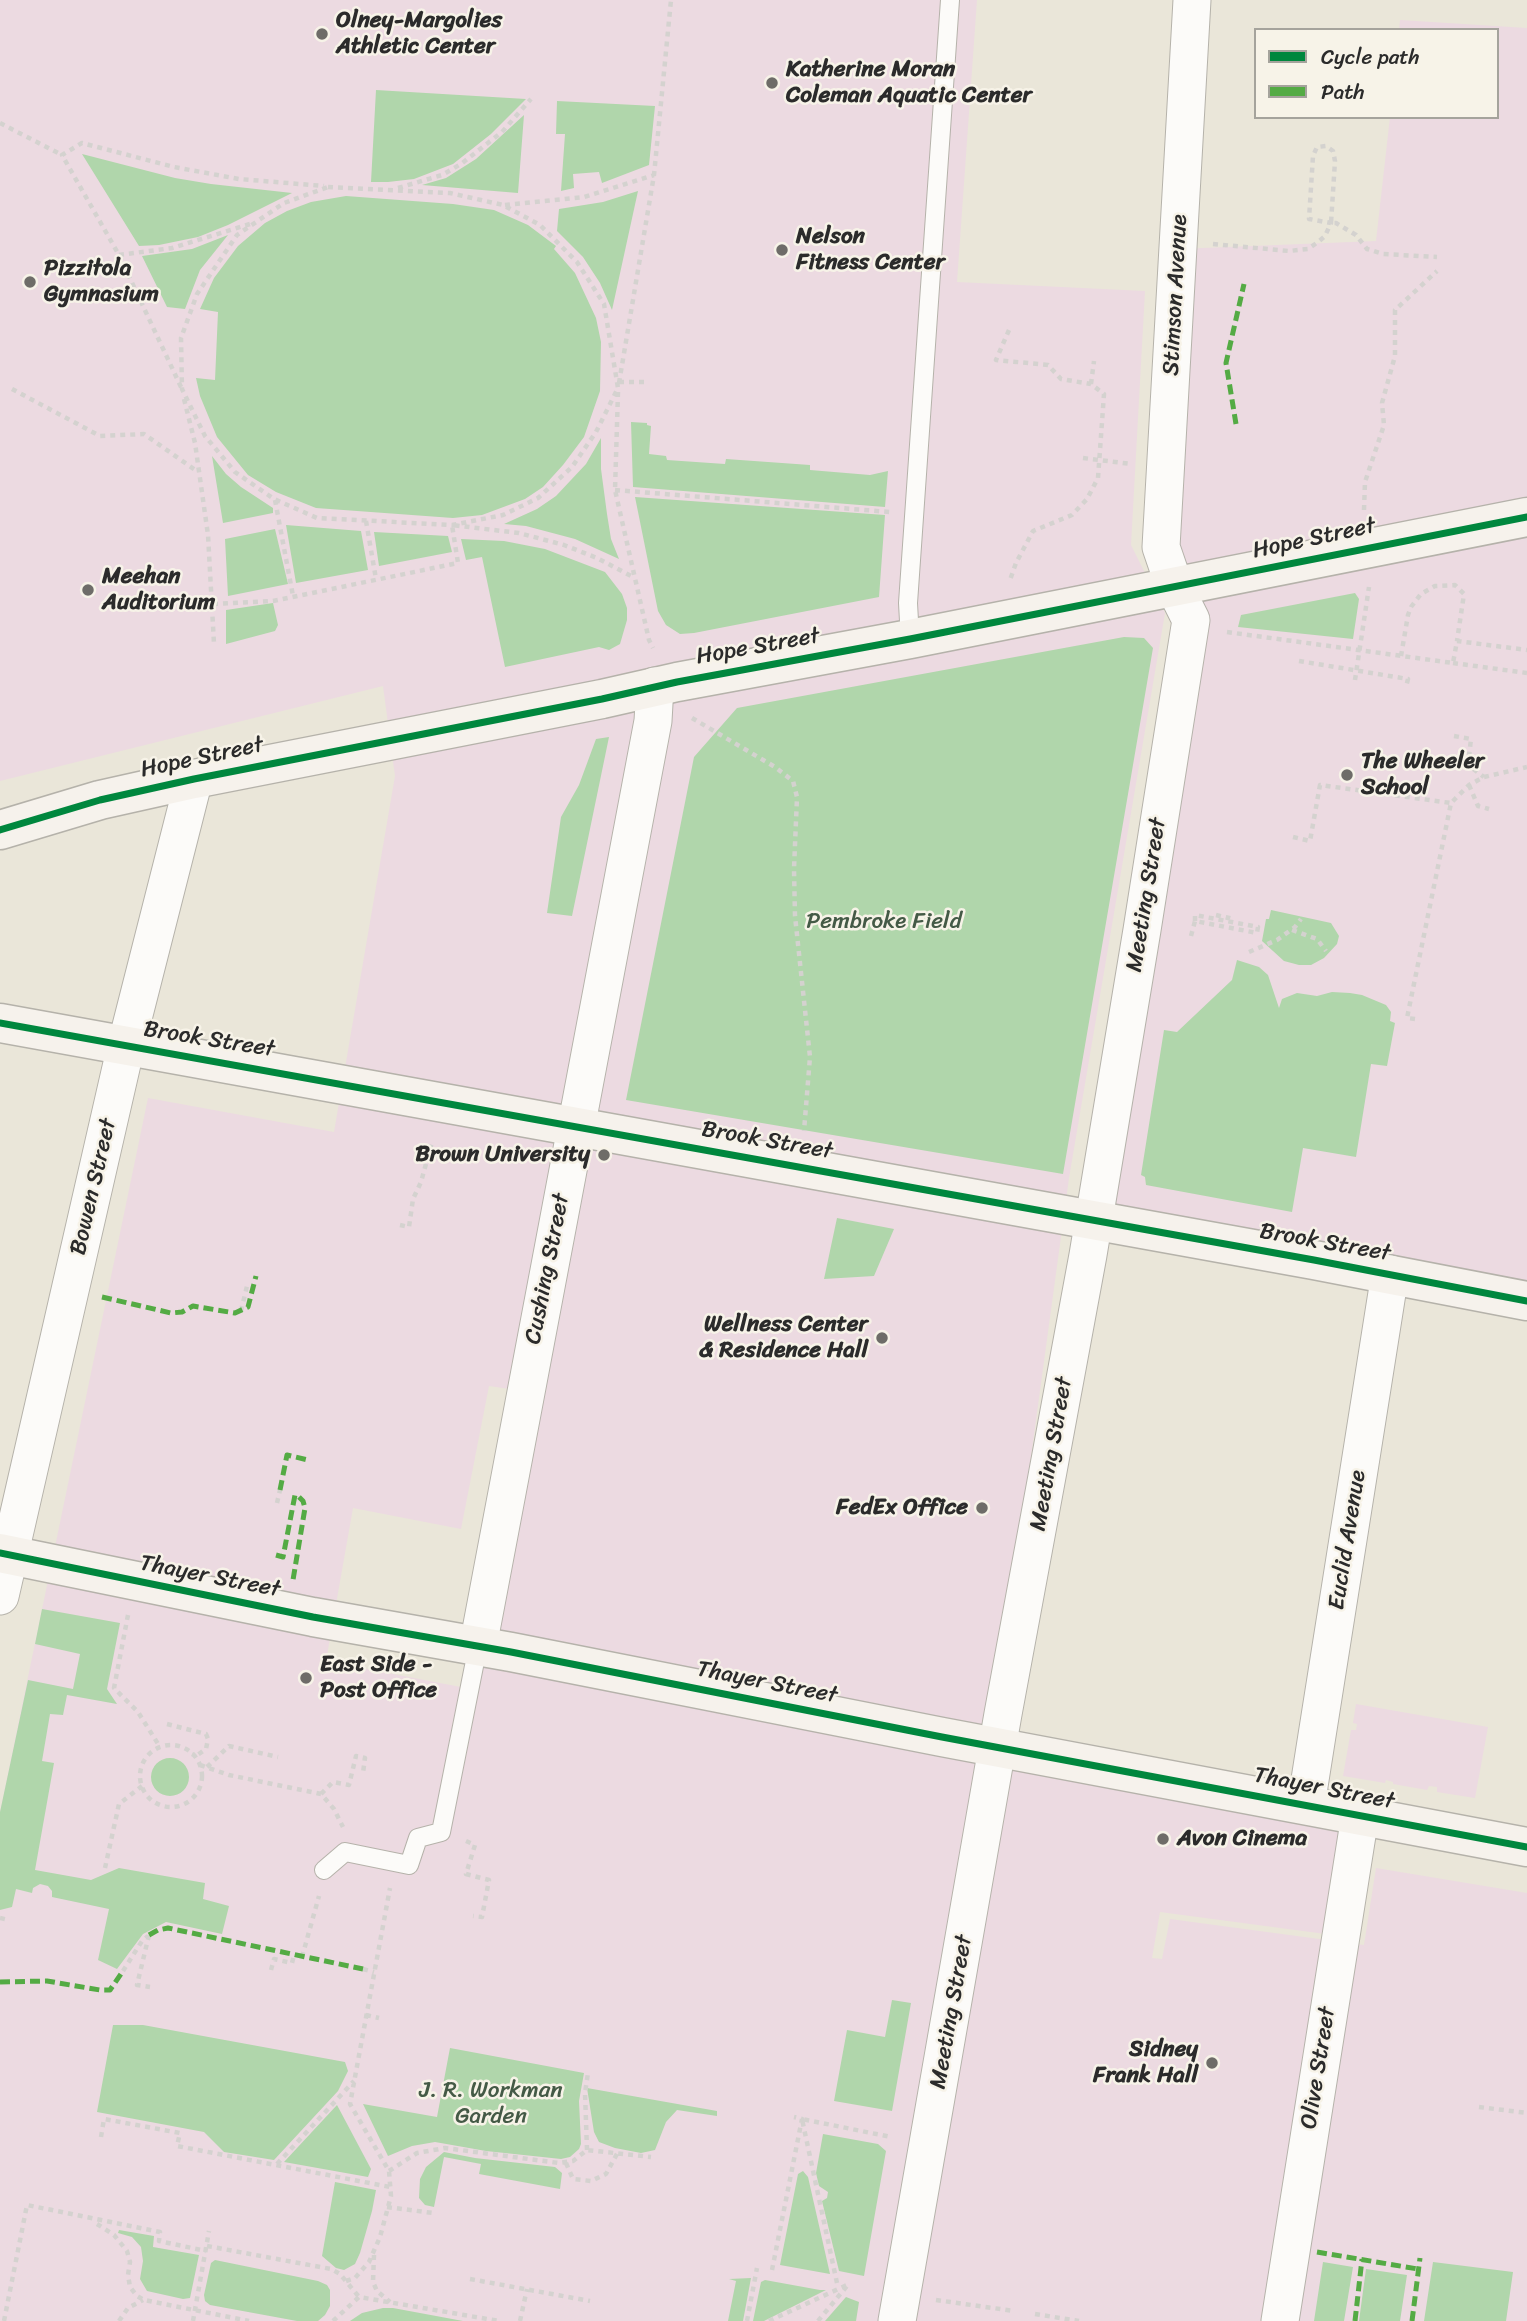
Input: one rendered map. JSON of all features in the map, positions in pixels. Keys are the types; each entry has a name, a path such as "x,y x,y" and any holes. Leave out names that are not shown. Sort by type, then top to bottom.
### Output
{"street":[{"name":"Stimson Avenue","path":"1175,588 1161,547 1192,0"},
{"name":"Hope Street","path":"0,830 100,800 194,779 602,699 655,686 1175,588 1527,517"},
{"name":"Meeting Street","path":"897,2321 1142,930 1191,620 1175,588"},
{"name":"Cushing Street","path":"478,1646 653,721 655,686"},
{"name":"Bowen Street","path":"0,1596 5,1554 126,1046 194,779"},
{"name":"Brook Street","path":"0,1023 575,1125 1527,1301"},
{"name":"Euclid Avenue","path":"1306,1805 1390,1274"},
{"name":"Thayer Street","path":"5,1554 313,1618 478,1646 997,1748 1527,1847"},
{"name":"Olive Street","path":"1280,2321 1360,1816"}],"lane":[{"path":"910,639 908,603 950,0"},
{"path":"324,1870 345,1852 410,1864 418,1838 441,1832 478,1646"}],"path":[{"path":"653,649 615,490 618,385 654,175 671,0"},
{"path":"390,189 428,181 461,164 502,132 531,99"},
{"path":"0,123 62,155 118,255 205,436 235,472 274,499 317,517 452,525 519,533 564,545 597,558 636,579"},
{"path":"62,155 82,143 187,170 239,179 450,193 503,205 540,225 577,262 604,304 618,385 596,432 572,467 538,498 503,515 452,525"},
{"path":"1205,244 1289,251 1308,249 1325,236 1331,223 1335,161 1332,151 1326,146 1317,147 1313,156 1309,219 1331,223 1336,223 1356,236 1367,249 1383,254 1437,257"},
{"path":"503,205 584,198 654,175"},
{"path":"214,644 208,535 195,443 182,389 181,338 197,294 237,235 285,203 328,187"},
{"path":"118,255 172,248 255,222"},
{"path":"1364,511 1365,482 1384,425 1382,403 1395,356 1395,310 1437,271"},
{"path":"1009,330 996,360 1048,365 1061,379 1091,384 1104,394 1098,478 1087,499 1072,515 1032,531 1010,580"},
{"path":"1091,384 1094,362"},
{"path":"618,385 649,382"},
{"path":"12,389 100,436 144,434 199,472"},
{"path":"1083,458 1139,465"},
{"path":"615,490 890,512"},
{"path":"274,499 293,596"},
{"path":"366,521 376,579"},
{"path":"213,604 273,601 458,563 452,525"},
{"path":"1401,656 1411,607 1421,594 1435,586 1455,585 1464,594 1453,663"},
{"path":"1355,680 1368,591"},
{"path":"1227,632 1527,673"},
{"path":"1457,640 1527,650"},
{"path":"1299,660 1408,679 1406,687"},
{"path":"686,714 775,767 793,782 797,797 793,869 795,916 810,1057 804,1135"},
{"path":"1454,736 1471,739 1468,765 1483,778"},
{"path":"1415,1019 1406,1018 1451,803 1469,785 1483,778 1527,767"},
{"path":"1293,837 1310,841 1320,785 1451,803"},
{"path":"1469,785 1478,806 1489,809"},
{"path":"1191,936 1195,915 1228,918 1229,914"},
{"path":"1195,921 1257,933 1258,927 1216,915"},
{"path":"1249,952 1277,940 1301,919"},
{"path":"1291,929 1317,939 1326,951"},
{"path":"400,1225 409,1227 413,1199 421,1182 432,1142"},
{"path":"241,1311 247,1286"},
{"path":"277,1503 280,1490"},
{"path":"128,1615 114,1688 138,1712 160,1747"},
{"path":"167,1724 206,1734 208,1740 205,1749 196,1756 169,1745 151,1752 144,1760 141,1769 142,1786 149,1798 166,1807 177,1806 194,1796 203,1766 229,1746 278,1757"},
{"path":"192,1754 203,1766 229,1775 321,1794 334,1809 344,1830 345,1852"},
{"path":"321,1794 333,1782 349,1785 356,1756 365,1758 363,1773"},
{"path":"105,1868 118,1804 142,1786"},
{"path":"391,2302 377,2291 373,2283 375,2249 387,2207 390,2171 350,2104 394,1863"},
{"path":"469,1876 489,1880 482,1917 473,1916"},
{"path":"302,1957 319,1896"},
{"path":"0,1918 9,1920"},
{"path":"123,1971 142,1941 149,1935 137,1985 150,1987"},
{"path":"271,1970 274,1959 292,1963 294,1955"},
{"path":"363,1969 374,1972"},
{"path":"366,2015 379,2018"},
{"path":"587,2150 585,2094 588,2073"},
{"path":"276,2165 355,2080"},
{"path":"1479,2107 1527,2113"},
{"path":"794,2117 896,2137"},
{"path":"101,2137 104,2119 180,2133 177,2146 390,2187"},
{"path":"772,2270 802,2119"},
{"path":"802,2119 837,2283"},
{"path":"390,2171 417,2153 445,2148 566,2163 587,2150 618,2151 651,2157"},
{"path":"566,2163 573,2179 591,2181 607,2174 618,2151"},
{"path":"4,2321 27,2205 160,2232 159,2241 331,2269 346,2281 359,2297 499,2321"},
{"path":"387,2207 433,2213"},
{"path":"97,2224 114,2235 127,2251 130,2287 136,2296 144,2300 249,2321"},
{"path":"193,2321 209,2231"},
{"path":"346,2281 355,2278 363,2270 375,2249"},
{"path":"747,2321 757,2268"},
{"path":"470,2279 590,2301"},
{"path":"769,2321 847,2285 818,2321"},
{"path":"520,2321 527,2289"},
{"path":"332,2321 359,2297"},
{"path":"932,2299 1014,2311"},
{"path":"119,2321 128,2308 144,2300"},
{"path":"1035,2314 1050,2319 1079,2321"}],"shaded area":[{"name":"Brown University","path":"0,0 977,0 957,282 1145,291 1131,545 1165,613 1069,1178 1030,1464 997,1738 1370,1812 1348,1937 1160,1912 1152,1958 1162,1959 1170,1919 1364,1945 1376,1868 1527,1893 1527,2321 0,2321 0,1812 148,1098 334,1132 395,776 383,686 0,781","holes":["489,1386 537,1393 471,1689 326,1661 353,1508 461,1529"]},
{"name":"The Wheeler School","path":"1400,20 1527,28 1527,1301 1093,1220 1191,620 1175,588 1178,249 1376,241 1390,119 1499,119 1499,28 1399,28"},
{"path":"1356,1704 1488,1727 1475,1798 1437,1792 1437,1787 1429,1786 1427,1790 1393,1784 1386,1780 1385,1783 1343,1776 1351,1730 1356,1730 1357,1724 1353,1723"}],"green space":[{"path":"376,90 526,99 491,134 453,164 414,179 371,182"},
{"path":"557,101 655,106 649,165 602,183 599,172 573,174 574,188 561,191 565,134 556,134"},
{"path":"524,115 518,193 422,185 446,178 476,159"},
{"path":"82,154 175,178 292,193 198,237 139,246"},
{"path":"638,191 612,310 600,283 583,257 557,231 559,209 603,202"},
{"path":"346,196 453,204 494,210 528,225 556,246 554,249 575,273 596,318 601,342 600,391 584,437 543,487 525,499 482,515 453,518 316,508 276,492 248,475 217,437 200,396 196,378 215,380 218,312 200,309 214,278 238,246 265,223 311,202"},
{"path":"228,235 200,270 185,309 167,307 142,256 192,249"},
{"path":"631,422 647,423 651,426 649,454 666,456 667,460 725,464 726,459 810,465 810,470 870,475 888,471 885,507 633,487"},
{"path":"601,438 601,469 607,514 611,539 619,559 575,539 526,526 504,524 537,509 556,496 586,464"},
{"path":"212,456 241,487 273,508 273,513 223,523"},
{"path":"635,497 885,515 879,597 680,634 666,625 658,611"},
{"path":"286,525 361,531 368,570 296,583"},
{"path":"275,529 288,584 228,596 225,539"},
{"path":"374,532 448,536 452,552 379,566"},
{"path":"461,539 504,541 545,549 605,572 622,594 627,608 627,620 620,644 609,650 599,647 505,667 482,557 466,560"},
{"path":"1355,593 1359,599 1353,639 1238,627 1241,615"},
{"path":"273,603 278,625 275,631 226,644 226,610"},
{"name":"Pembroke Field","path":"1124,637 1144,638 1153,648 1063,1174 626,1100 694,757 737,708"},
{"path":"609,737 572,916 547,913 561,817 579,785 596,739"},
{"path":"1271,910 1331,923 1339,936 1337,944 1324,958 1311,965 1284,961 1262,941 1266,919 1269,919"},
{"path":"1237,960 1259,967 1268,975 1279,1008 1282,999 1297,993 1317,996 1332,992 1350,993 1386,1005 1391,1012 1390,1021 1395,1023 1387,1066 1371,1064 1356,1157 1303,1148 1292,1212 1146,1185 1145,1177 1141,1175 1164,1030 1177,1032 1232,980"},
{"path":"837,1218 894,1229 874,1276 824,1279"},
{"path":"42,1609 120,1623 107,1689 117,1704 67,1695 63,1715 50,1714 42,1761 54,1763 35,1870 91,1880 119,1868 205,1883 203,1899 229,1906 222,1934 166,1922 143,1934 117,1969 98,1960 109,1909 52,1897 48,1886 40,1884 33,1888 32,1893 16,1889 12,1907 0,1910 0,1812 28,1680 73,1689 80,1654 35,1644"},
{"path":"170,1758 183,1764 189,1777 183,1790 170,1796 157,1790 151,1777 157,1764"},
{"path":"892,2000 911,2003 892,2111 834,2101 847,2030 885,2037"},
{"path":"113,2025 143,2025 345,2062 348,2071 338,2091 274,2160 224,2152 204,2132 97,2112"},
{"name":"J. R. Workman Garden","path":"450,2048 584,2073 579,2101 579,2149 570,2157 561,2159 486,2151 435,2142 412,2146 388,2156 363,2104 437,2117"},
{"path":"587,2088 717,2111 717,2116 677,2110 666,2122 655,2150 641,2153 615,2148 599,2142 594,2132"},
{"path":"337,2105 371,2169 368,2177 284,2162"},
{"path":"823,2134 878,2144 886,2151 864,2276 839,2271 822,2201 827,2198 828,2192 819,2186 816,2173"},
{"path":"444,2152 555,2167 562,2173 560,2189 479,2174 481,2164 444,2157 434,2207 425,2205 419,2198 420,2179 426,2167"},
{"path":"803,2171 808,2177 830,2274 780,2265 798,2174"},
{"path":"335,2182 376,2190 360,2253 355,2264 344,2270 336,2268 322,2256"},
{"path":"119,2230 154,2236 153,2247 199,2255 190,2298 183,2299 147,2291 140,2279 143,2261 141,2247 132,2237 118,2233"},
{"path":"215,2260 318,2281 327,2285 330,2290 330,2306 318,2321 297,2321 210,2305 205,2301 204,2295 211,2263"},
{"path":"1323,2262 1353,2267 1344,2321 1314,2321"},
{"path":"1433,2262 1513,2272 1506,2321 1424,2321"},
{"path":"1366,2269 1407,2275 1400,2321 1359,2321"},
{"path":"751,2278 743,2321 728,2321 736,2281 729,2279"},
{"path":"765,2280 826,2290 764,2321 753,2321 761,2282"},
{"path":"846,2297 859,2302 856,2321 825,2321"},
{"path":"383,2308 463,2321 350,2321 362,2313"}],"marked path":[{"path":"1236,424 1226,363 1244,284"},
{"path":"102,1297 171,1313 182,1312 193,1306 235,1313 248,1307 256,1276"},
{"path":"280,1490 287,1455 308,1460"},
{"path":"276,1555 283,1557 295,1495 298,1496 305,1508 293,1580"},
{"path":"149,1935 168,1928 363,1969"},
{"path":"0,1982 47,1981 110,1990 123,1971"},
{"path":"1317,2252 1418,2269"},
{"path":"1412,2321 1420,2258"},
{"path":"1355,2321 1362,2259"}],"cycle path":[{"path":"0,830 100,800 194,779 1527,517"},
{"path":"0,1023 1314,1260 1527,1301"},
{"path":"0,1553 313,1617 511,1652 942,1737 1527,1847"}],"place":[{"name":"Olney-Margolies Athletic Center","path":"322,34"},
{"name":"Katherine Moran Coleman Aquatic Center","path":"772,83"},
{"name":"Nelson Fitness Center","path":"782,250"},
{"name":"Pizzitola Gymnasium","path":"30,282"},
{"name":"Meehan Auditorium","path":"88,590"},
{"name":"The Wheeler School","path":"1347,775"},
{"name":"Brown University","path":"604,1155"},
{"name":"Wellness Center & Residence Hall","path":"882,1338"},
{"name":"FedEx Office","path":"982,1508"},
{"name":"East Side - Post Office","path":"306,1678"},
{"name":"Avon Cinema","path":"1163,1839"},
{"name":"Sidney Frank Hall","path":"1212,2063"}]}
